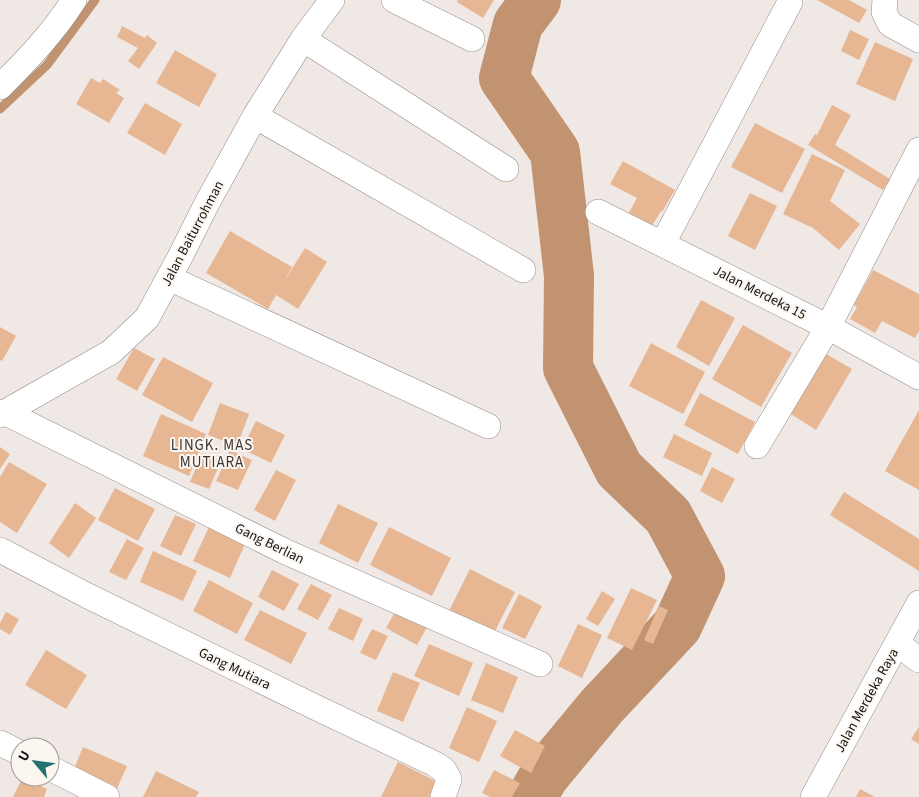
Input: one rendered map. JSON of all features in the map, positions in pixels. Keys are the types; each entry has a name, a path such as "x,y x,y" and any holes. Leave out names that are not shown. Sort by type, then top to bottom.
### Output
{"street":[{"path":"0,87 48,36 74,0"},
{"name":"Jalan Baiturrohman","path":"2,413 111,352 147,318 255,116 303,39 332,0"},
{"path":"394,0 472,39"},
{"path":"885,0 884,12 890,24 919,40"},
{"path":"663,244 790,2"},
{"path":"303,39 506,169"},
{"path":"255,116 523,270"},
{"path":"757,446 828,326 919,150"},
{"name":"Jalan Merdeka 15","path":"598,212 828,326 919,377"},
{"path":"169,278 488,426"},
{"name":"Gang Berlian","path":"2,413 286,552 540,664"},
{"name":"Gang Mutiara","path":"0,550 106,605 435,764 444,770 448,779 443,797"},
{"name":"Jalan Merdeka Raya","path":"813,797 919,603"},
{"path":"898,644 919,660"},
{"path":"60,773 107,797"}],"building":[{"path":"458,0 494,0 483,18 457,2"},
{"path":"817,0 849,0 867,10 859,23"},
{"path":"122,26 145,38 147,35 157,43 139,69 128,61 138,48 117,37"},
{"path":"850,30 869,39 859,60 841,51"},
{"path":"875,42 913,59 895,101 856,84"},
{"path":"175,50 217,74 199,107 156,83"},
{"path":"91,78 100,83 103,79 120,90 116,93 124,98 109,123 76,104"},
{"path":"145,103 182,124 165,155 127,133"},
{"path":"832,105 851,115 835,145 890,179 883,190 808,145 815,134 817,135"},
{"path":"755,123 805,149 782,193 731,167"},
{"path":"812,154 845,170 830,201 860,224 839,250 813,228 783,214"},
{"path":"623,161 675,190 650,229 627,216 637,198 610,184"},
{"path":"750,193 777,206 755,250 728,236"},
{"path":"230,231 292,267 283,283 305,248 327,262 298,309 276,295 268,309 206,273"},
{"path":"873,270 919,294 919,331 915,338 882,321 875,333 850,319 857,307 854,305"},
{"path":"701,300 735,318 709,366 676,347"},
{"path":"743,325 792,353 761,407 712,379"},
{"path":"0,327 16,336 2,361 0,360"},
{"path":"651,343 705,372 683,414 629,386"},
{"path":"134,348 155,359 137,391 116,379"},
{"path":"821,351 852,369 816,430 786,411"},
{"path":"163,357 213,383 192,422 142,395"},
{"path":"700,393 755,422 738,454 684,425"},
{"path":"220,403 249,414 237,446 208,435"},
{"path":"919,410 919,490 885,471"},
{"path":"161,414 206,434 189,476 143,456"},
{"path":"256,421 285,435 271,463 242,449"},
{"path":"674,434 712,453 702,476 663,457"},
{"path":"0,447 10,454 0,469"},
{"path":"230,450 252,460 238,490 216,481"},
{"path":"202,453 221,461 209,489 190,482"},
{"path":"9,462 47,484 17,533 0,522 0,477"},
{"path":"712,467 735,479 722,503 700,491"},
{"path":"276,470 296,480 275,521 254,510"},
{"path":"115,488 155,509 138,541 98,520"},
{"path":"844,492 919,539 919,571 830,515"},
{"path":"75,503 96,518 69,558 49,543"},
{"path":"338,504 378,523 358,563 319,543"},
{"path":"175,515 196,524 181,556 160,546"},
{"path":"209,527 245,544 230,578 193,561"},
{"path":"389,527 451,558 432,596 370,565"},
{"path":"127,539 144,548 126,580 109,572"},
{"path":"153,551 197,571 183,601 140,582"},
{"path":"470,569 515,592 493,635 448,613"},
{"path":"272,570 299,584 284,611 258,597"},
{"path":"209,580 253,603 237,634 193,611"},
{"path":"311,584 332,595 318,620 297,609"},
{"path":"631,588 657,600 632,650 607,638"},
{"path":"602,591 615,599 598,626 586,619"},
{"path":"519,594 542,606 525,639 502,628"},
{"path":"400,603 431,620 417,645 386,628"},
{"path":"659,606 668,610 653,644 644,640"},
{"path":"339,608 363,619 353,641 328,629"},
{"path":"260,610 307,633 291,664 244,640"},
{"path":"6,612 19,619 10,635 0,629 0,623"},
{"path":"578,624 602,635 582,678 558,666"},
{"path":"372,629 388,636 376,660 360,653"},
{"path":"429,644 473,663 459,696 414,676"},
{"path":"46,650 87,675 66,709 25,685"},
{"path":"486,663 518,677 503,713 471,700"},
{"path":"393,672 420,683 403,722 377,711"},
{"path":"467,707 497,721 479,762 449,748"},
{"path":"919,727 919,744 911,739"},
{"path":"515,730 545,746 531,773 500,756"},
{"path":"83,747 127,766 115,793 72,774"},
{"path":"398,762 440,783 433,797 381,797"},
{"path":"494,770 520,783 512,797 490,797 482,793"},
{"path":"156,771 199,792 196,797 143,797"},
{"path":"18,787 43,787 47,789 44,797 13,797"},
{"path":"860,789 875,797 856,797"}],"waterway":[{"path":"0,109 47,65 95,0"},
{"path":"532,797 544,776 602,706 677,626 700,576 668,516 619,469 568,368 569,276 555,152 504,78 518,24 536,0"}],"district":[{"name":"LINGK. MAS MUTIARA","path":"212,454"}]}
